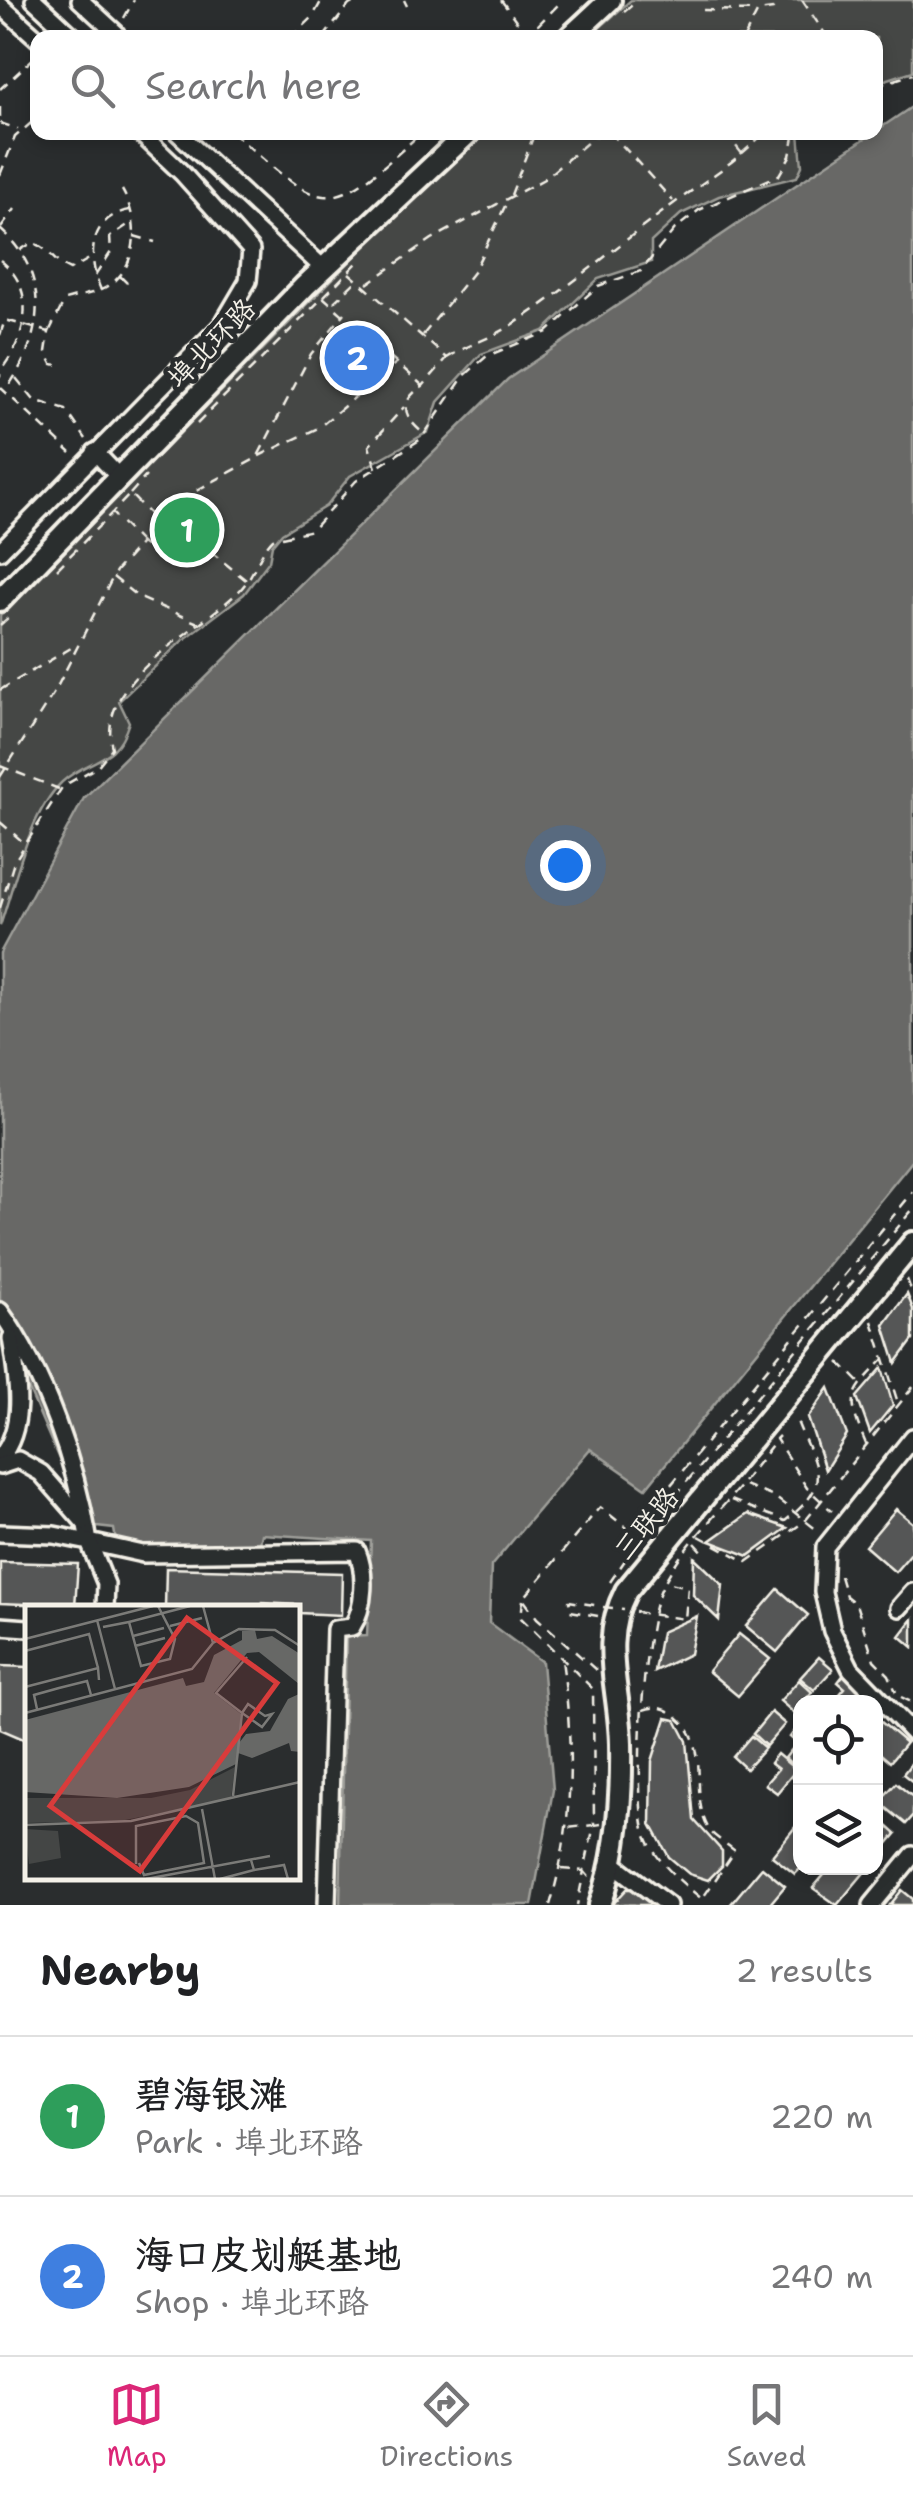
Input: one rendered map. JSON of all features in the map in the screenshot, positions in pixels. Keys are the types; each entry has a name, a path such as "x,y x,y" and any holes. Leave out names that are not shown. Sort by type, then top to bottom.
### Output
{"main road":[{"path":"578,30 610,0"},
{"name":"埠北环路","path":"0,600 124,486 304,286 336,265 461,140"},
{"name":"三联路","path":"598,1895 614,1864 621,1741 610,1657 615,1612 626,1591 746,1440 913,1242"}],"street":[{"path":"34,0 61,30"},
{"path":"80,0 109,30"},
{"path":"0,5 30,32"},
{"path":"0,551 222,325 248,281 251,250 147,140"},
{"path":"188,140 336,265"},
{"path":"90,458 124,486"},
{"path":"0,1458 14,1442 17,1426 16,1371 4,1316"},
{"path":"4,1316 49,1410 81,1496 106,1584 105,1605"},
{"path":"913,1438 825,1547 823,1592 832,1631 865,1688 913,1733"},
{"path":"0,1466 18,1460 40,1472 88,1531 143,1554 358,1551 362,1593 358,1618 352,1627 335,1629 328,1905"},
{"path":"0,1533 54,1535 88,1531"},
{"path":"899,1608 913,1592"},
{"path":"0,1626 25,1628"},
{"path":"872,1905 913,1855"},
{"path":"614,1864 668,1905"}],"path":[{"path":"117,30 134,0"},
{"path":"299,30 322,0"},
{"path":"342,0 348,5"},
{"path":"330,30 348,5 358,0"},
{"path":"404,0 407,6"},
{"path":"501,0 522,30"},
{"path":"532,30 563,0"},
{"path":"703,10 773,9 777,0"},
{"path":"802,0 823,30"},
{"path":"748,30 758,10"},
{"path":"0,90 30,62"},
{"path":"883,84 913,74"},
{"path":"0,107 0,122 20,130"},
{"path":"0,175 20,130 30,122"},
{"path":"241,140 296,189 319,198 349,193 412,140"},
{"path":"422,335 474,271 532,140"},
{"path":"367,284 432,239 544,179 590,140"},
{"path":"617,140 675,202"},
{"path":"731,140 742,155"},
{"path":"376,468 370,446 393,424 409,395 423,386 448,358 472,342 503,331 550,300 757,140"},
{"path":"0,908 24,843 34,834 60,790 104,760 112,748 108,734 122,691 247,581 273,539 312,530 356,481 405,452 424,435 464,376 487,356 547,332 598,286 641,271 675,229 699,210 779,174 790,156 793,140"},
{"path":"5,167 14,168"},
{"path":"58,365 52,364 46,352 50,332 65,300 102,290 128,263 134,221 122,190"},
{"path":"5,391 26,363 37,328 35,284 20,250 0,229 15,210"},
{"path":"20,250 32,242 42,245 61,267 81,267 90,258 100,233 118,212 132,210"},
{"path":"110,237 134,221"},
{"path":"100,233 110,237"},
{"path":"134,236 155,242"},
{"path":"95,276 108,259 110,237"},
{"path":"194,427 324,297 336,265 370,250"},
{"path":"90,258 102,290"},
{"path":"0,260 15,275 24,294 23,325 15,350 0,374"},
{"path":"336,265 367,284 448,358"},
{"path":"119,276 130,286"},
{"path":"334,303 358,279"},
{"path":"304,286 334,303 423,386"},
{"path":"256,458 311,354 344,313"},
{"path":"0,334 5,320 50,332"},
{"path":"161,526 199,489 318,428 397,362"},
{"path":"15,377 34,400 66,410 90,458"},
{"path":"0,386 24,410 90,458"},
{"path":"24,410 34,400"},
{"path":"404,406 407,418 424,435"},
{"path":"150,472 124,486 112,513 161,559 177,543 200,543 247,581"},
{"path":"124,486 177,543"},
{"path":"0,777 55,691 113,577 141,543"},
{"path":"113,577 138,597 199,623"},
{"path":"0,690 77,644"},
{"path":"0,766 60,790"},
{"path":"0,822 24,843"},
{"path":"578,1905 594,1824 593,1690 520,1618 523,1598 600,1507 632,1532 913,1192"},
{"path":"606,1588 618,1566 913,1209"},
{"path":"896,1293 913,1272"},
{"path":"907,1280 913,1296"},
{"path":"861,1335 872,1321 898,1405"},
{"path":"867,1445 850,1405 862,1384 884,1360"},
{"path":"838,1362 862,1384"},
{"path":"700,1536 747,1562 805,1521 913,1387"},
{"path":"644,1710 656,1706 671,1711 689,1727 698,1741 701,1796 711,1832 736,1851 702,1899 676,1877 644,1830 643,1658 652,1616 666,1582 695,1542 794,1416 819,1479 815,1495 784,1521 729,1500"},
{"path":"776,1440 815,1495 844,1524"},
{"path":"742,1484 776,1498 830,1540"},
{"path":"695,1542 704,1553"},
{"path":"838,1572 846,1596 856,1604 874,1660 889,1674 899,1696 913,1703"},
{"path":"603,1604 601,1616 570,1611 569,1601 603,1604 685,1619 688,1587 666,1582"},
{"path":"523,1598 537,1618 601,1674"},
{"path":"550,1905 567,1828 570,1722 562,1659"},
{"path":"567,1828 602,1824"},
{"path":"560,1870 584,1871"},
{"path":"584,1871 598,1895"},
{"path":"629,1905 635,1905"}],"shaded area":[{"path":"631,0 913,0 913,71 883,81 883,30 597,30"},
{"path":"913,106 913,1160 646,1488 590,1449 491,1566 489,1623 542,1662 553,1790 532,1905 340,1905 346,1637 367,1636 371,1541 262,1534 259,1548 117,1547 114,1529 88,1526 0,1323 0,953 84,798 508,379 863,140 883,140 883,126"},
{"path":"477,140 800,140 802,166 797,177 719,196 681,214 651,242 651,262 598,279 544,331 481,354 438,402 428,432 350,476 326,506 282,533 272,545 269,561 244,594 182,641 119,701 129,722 117,746 72,774 50,796 31,831 0,926 0,615 374,237"}],"building":[{"path":"907,1294 913,1309 913,1340 896,1363 884,1325"},
{"path":"882,1368 893,1405 870,1433 857,1397"},
{"path":"829,1388 847,1435 825,1470 808,1418"},
{"path":"896,1509 913,1523 913,1551 895,1572 865,1546"},
{"path":"748,1514 787,1528 749,1556 710,1541"},
{"path":"694,1557 723,1585 719,1620 693,1595"},
{"path":"0,1562 78,1564 75,1605 0,1603"},
{"path":"166,1568 342,1573 341,1615 300,1613 300,1605 165,1605"},
{"path":"778,1589 808,1615 777,1652 746,1626"},
{"path":"697,1616 690,1654 654,1671 661,1632"},
{"path":"913,1619 913,1647 900,1636"},
{"path":"739,1634 770,1659 738,1696 708,1671"},
{"path":"819,1657 833,1669 814,1690 800,1678"},
{"path":"0,1666 25,1667 25,1740 0,1729"},
{"path":"845,1673 864,1689 858,1695 839,1695 845,1688 838,1682"},
{"path":"799,1680 812,1692 793,1695 793,1712 780,1701"},
{"path":"771,1712 785,1724 766,1746 753,1734"},
{"path":"666,1718 676,1720 687,1741 694,1820 722,1851 722,1866 708,1880 689,1874 669,1857 651,1824 652,1761"},
{"path":"883,1724 906,1743 890,1762 883,1756"},
{"path":"751,1736 765,1748 746,1769 733,1757"},
{"path":"793,1748 793,1765 785,1758"},
{"path":"777,1754 793,1767 793,1774 777,1793 765,1784 778,1769 770,1763"},
{"path":"913,1761 913,1782 903,1774"},
{"path":"896,1783 913,1797 913,1816 906,1824 883,1805 883,1798"},
{"path":"883,1822 896,1834 883,1849"},
{"path":"793,1830 793,1872 772,1856"},
{"path":"762,1867 785,1886 769,1905 730,1905"},
{"path":"824,1875 862,1875 837,1905 813,1888"},
{"path":"627,1889 636,1889 655,1905 612,1905"},
{"path":"902,1890 913,1899 913,1905 890,1905"}],"place":[{"name":"海口皮划艇基地","path":"357,358"},
{"name":"碧海银滩","path":"187,530"}]}
